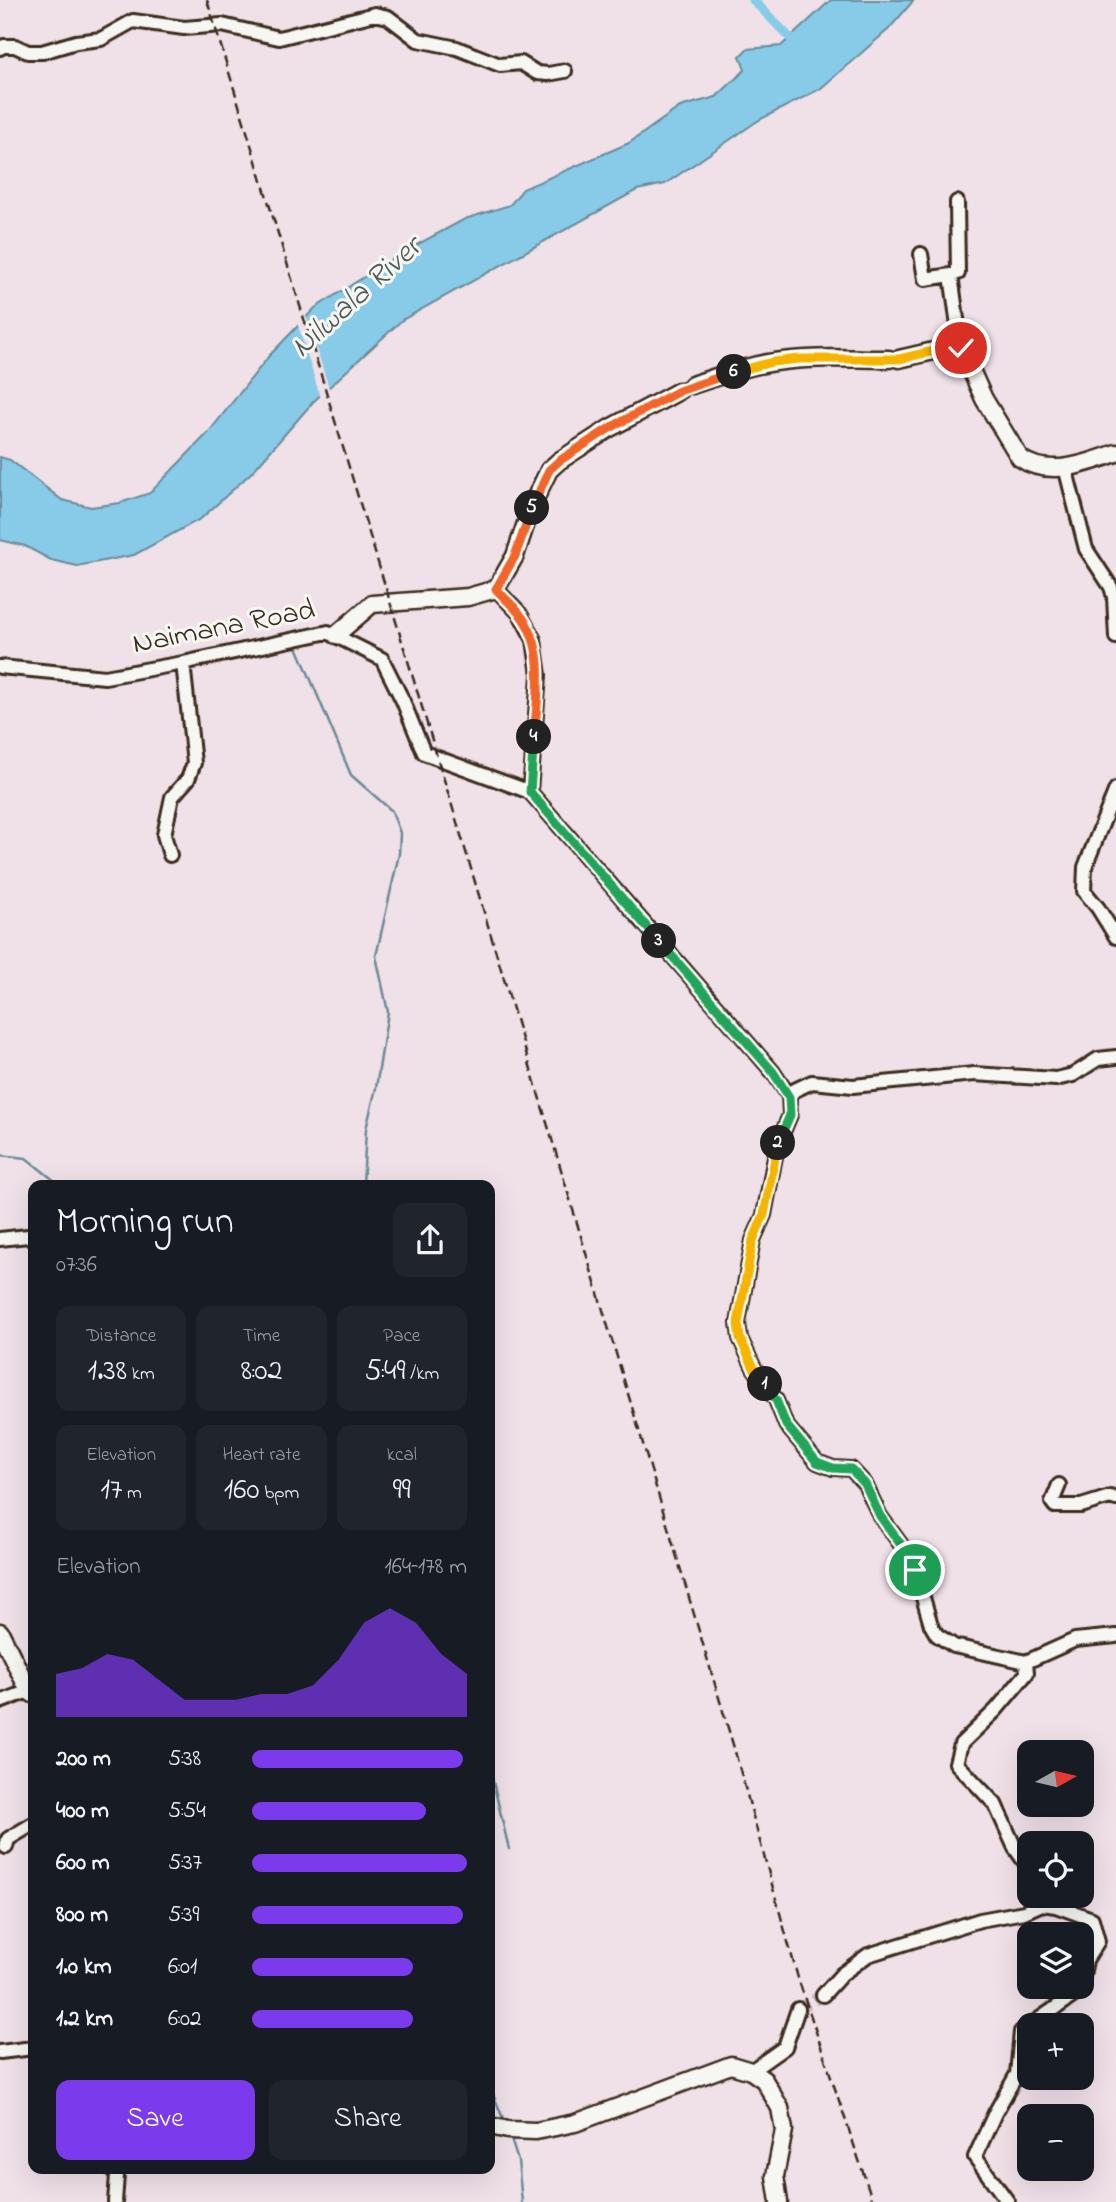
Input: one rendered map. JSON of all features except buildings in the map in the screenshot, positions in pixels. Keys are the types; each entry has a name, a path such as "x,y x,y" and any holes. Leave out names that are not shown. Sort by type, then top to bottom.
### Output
{"main road":[{"path":"337,635 372,604 468,597 496,589 515,556 532,505 549,470 559,461 610,428 685,388 772,362 800,359 894,359 951,347 961,348 984,398 1020,458 1029,465 1065,467 1090,463 1116,453"},
{"path":"1,1638 28,1688"},
{"path":"495,2127 536,2131 575,2123 731,2065 751,2071 764,2080 780,2108 784,2130 775,2176 779,2202"}],"street":[{"path":"0,48 15,46 28,52 43,52 76,42 101,39 134,21 184,28 222,25 279,38 375,14 388,17 418,40 457,48 500,65 521,63 537,73 548,75 565,71"},
{"path":"921,254 925,279 958,273 957,202"},
{"path":"951,275 961,348"},
{"path":"1065,467 1086,549 1111,587 1116,637"},
{"path":"496,589 520,614 534,640 539,675 530,792"},
{"name":"Naimana Road","path":"0,667 105,677 328,632 382,659 424,753 530,792 773,1072 789,1097"},
{"path":"170,855 164,835 172,797 188,779 194,763 183,663"},
{"path":"1116,789 1085,867 1084,891 1116,937"},
{"path":"1116,1057 1098,1059 1073,1075 1056,1079 974,1074 853,1086 812,1082 795,1090 789,1097 790,1115 777,1146 764,1215 753,1240 738,1323 740,1338 754,1368 776,1400 786,1425 817,1462 833,1468 851,1469 865,1484 880,1516 902,1546 915,1570 931,1625 937,1635 954,1646 1026,1662 1075,1640 1116,1636"},
{"path":"0,1239 28,1236"},
{"path":"1059,1485 1052,1502 1055,1506 1081,1506 1110,1497 1116,1499"},
{"path":"1017,1851 995,1804 956,1763 961,1744 996,1710 1027,1674 1026,1662"},
{"path":"0,1702 28,1694"},
{"path":"6,1847 8,1839 28,1827"},
{"path":"823,1995 842,1974 868,1955 980,1920 1033,1908"},
{"path":"1062,1908 1092,1919 1093,1922"},
{"path":"1094,1926 1098,1941 1094,1947"},
{"path":"1048,2013 1068,1999"},
{"path":"751,2071 785,2046 798,2009"},
{"path":"0,2052 28,2049"},
{"path":"1008,2202 975,2157 1017,2074"},
{"path":"116,2174 116,2202"}],"water":[{"name":"Nilwala River","path":"831,0 914,0 889,29 820,89 759,120 665,184 637,190 402,320 313,402 253,471 202,518 134,555 77,566 51,560 25,546 0,540 0,457 10,460 62,500 91,507 120,503 150,493 208,433 269,356 315,308 405,251 465,219 510,205 523,189 629,143 680,107 716,97 745,70 740,56 747,49 781,46"}],"pier":[{"path":"305,313 330,391 321,399 297,322"}],"waterway":[{"path":"753,0 796,44"},
{"path":"295,642 351,775 392,811 400,833 399,854 376,956 388,1012 376,1088 366,1129 363,1180"},
{"path":"0,1155 26,1158 54,1180"},
{"path":"495,1790 509,1849"},
{"path":"495,2099 505,2123"},
{"path":"510,2136 518,2161 522,2202"}],"tunnel":[{"path":"798,2009 823,1995"}],"railway":[{"path":"207,0 734,1748 798,1978 873,2202"}],"route":[{"path":"915,1570 902,1546 880,1516 865,1484 851,1469 833,1468 817,1462 786,1425 776,1400 754,1368 740,1338 738,1323 753,1240 764,1215 777,1146 790,1115 789,1097 773,1072 530,792 539,675 534,640 520,614 496,589 515,556 532,505 549,470 610,428 679,391 725,374 772,362 800,359 899,359 951,347 961,348"}]}
